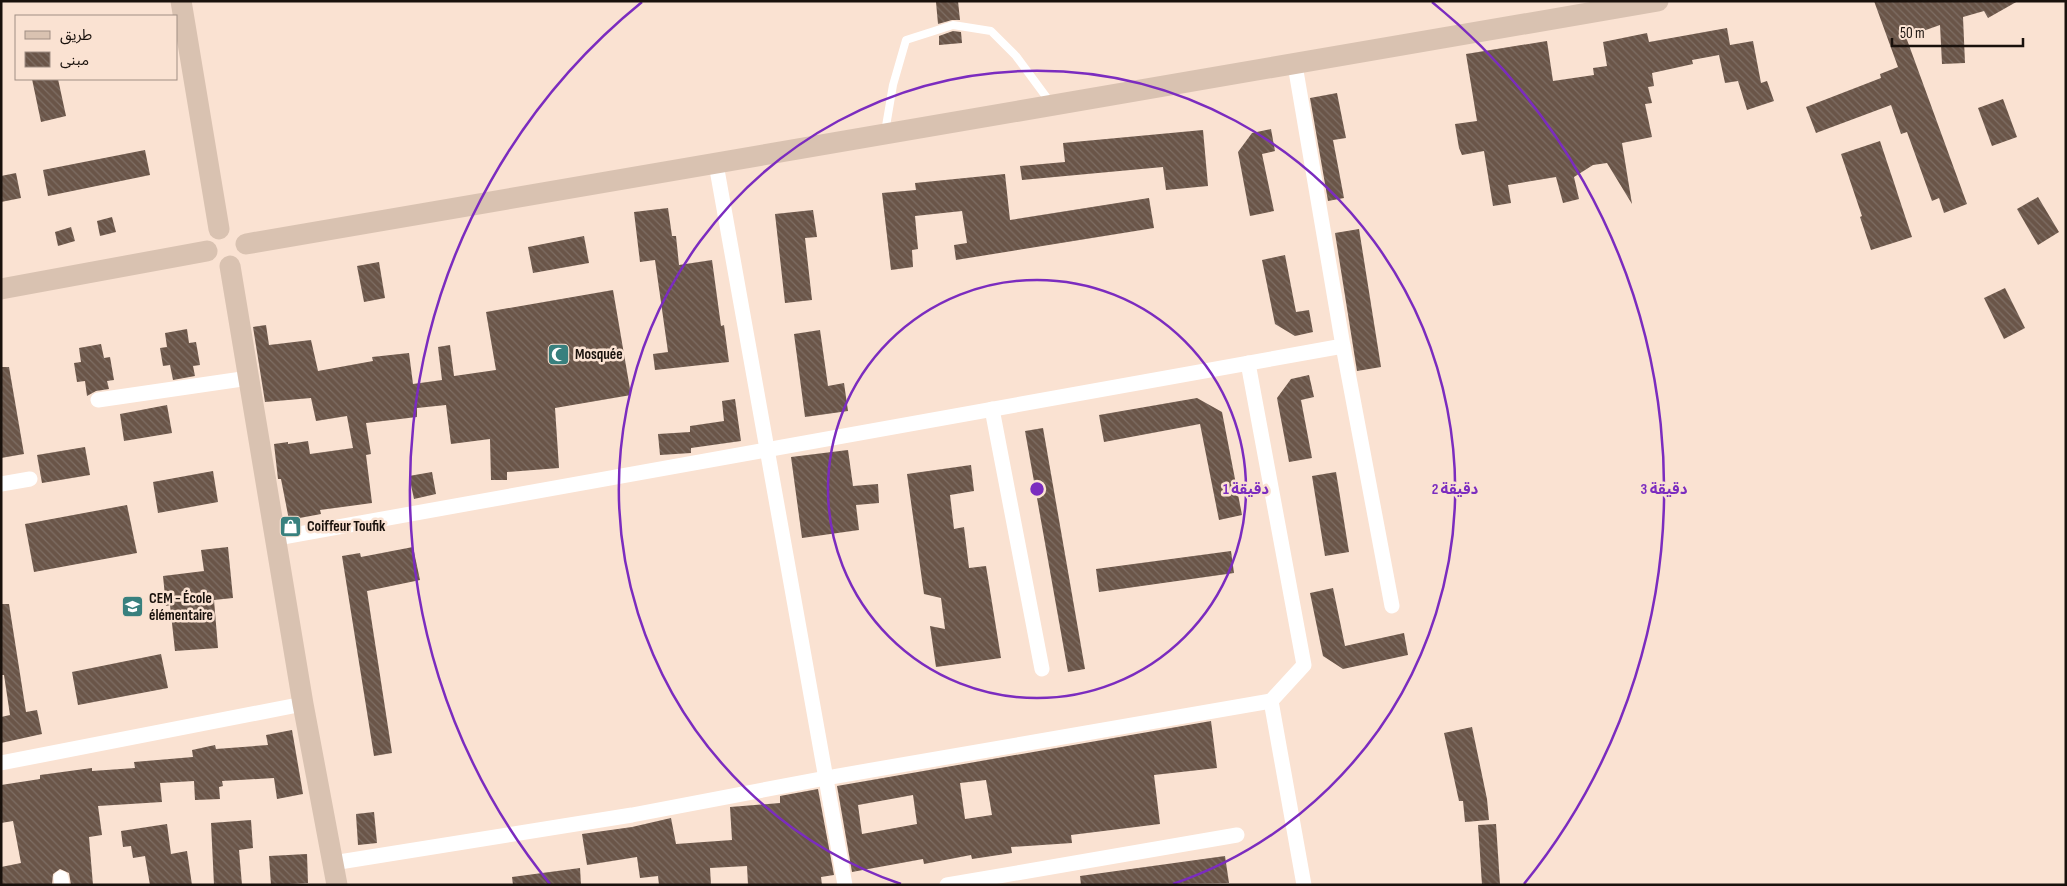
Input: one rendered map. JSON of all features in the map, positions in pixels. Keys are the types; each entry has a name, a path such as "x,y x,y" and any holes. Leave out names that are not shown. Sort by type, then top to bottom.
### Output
{"main road":[{"path":"181,1 219,229"},
{"path":"246,244 1658,1"},
{"path":"226,227 238,231 243,236 246,244 243,257 236,264 230,266 217,264 207,251 209,238 219,229 226,227"},
{"path":"1,289 207,251"},
{"path":"230,266 277,538 303,704 337,885"}],"street":[{"path":"1295,64 1343,346 1392,606"},
{"path":"716,164 845,885"},
{"path":"277,538 1343,346"},
{"path":"333,863 632,815 826,778 1271,701 1304,665 1248,363"},
{"path":"98,400 249,378"},
{"path":"992,409 1042,669"},
{"path":"1,484 30,479"},
{"path":"1271,701 1304,885"},
{"path":"1,763 303,704"},
{"path":"947,885 1237,835"}],"lane":[{"path":"884,134 893,85 906,40 953,25 991,30 1016,56 1053,106"}],"building":[{"path":"958,1 960,20 938,24 936,2"},
{"path":"1874,1 2018,1 1988,18 1984,11 1963,17 1965,63 1942,64 1940,25 1906,37 1967,204 1944,213 1939,198 1932,201 1907,132 1901,134 1891,105 1816,133 1806,107 1881,78 1880,74 1898,67"},
{"path":"1727,28 1730,45 1753,41 1761,83 1767,81 1774,101 1747,110 1738,81 1725,83 1719,55 1692,60 1693,64 1652,73 1654,86 1648,87 1652,103 1645,104 1652,137 1622,143 1632,204 1607,163 1593,165 1574,177 1579,199 1563,203 1556,177 1508,185 1511,203 1493,206 1484,151 1462,155 1459,148 1455,124 1477,121 1466,54 1547,41 1553,81 1594,75 1593,68 1607,66 1603,42 1647,33 1649,42"},
{"path":"953,31 961,32 962,43 939,45 939,36"},
{"path":"32,80 58,80 66,116 41,122"},
{"path":"1337,93 1346,138 1333,140 1344,198 1328,201 1310,98"},
{"path":"2003,99 2017,137 1992,146 1978,108"},
{"path":"1271,129 1275,151 1262,154 1274,211 1250,216 1238,152 1252,133"},
{"path":"1203,130 1208,186 1166,190 1163,167 1022,180 1020,166 1065,162 1063,143"},
{"path":"1880,141 1912,237 1871,250 1860,217 1862,216 1841,154"},
{"path":"145,150 150,175 48,196 43,170"},
{"path":"16,173 21,198 1,202 1,176"},
{"path":"1005,174 1010,220 1149,198 1154,228 956,260 954,245 967,243 962,211 915,216 918,249 912,250 913,267 891,270 882,193 916,190 915,183"},
{"path":"2038,197 2059,232 2038,245 2017,209"},
{"path":"668,208 672,236 676,236 679,265 712,260 721,326 724,325 729,362 655,370 653,354 668,352 655,260 640,262 634,212"},
{"path":"813,210 817,237 805,238 812,300 785,303 775,214"},
{"path":"112,217 116,232 100,236 97,221"},
{"path":"71,227 75,241 58,246 55,232"},
{"path":"1359,229 1381,367 1357,371 1335,233"},
{"path":"584,236 589,263 533,273 528,247"},
{"path":"1285,255 1296,312 1309,310 1313,332 1295,336 1275,324 1262,260"},
{"path":"379,262 385,298 364,302 357,266"},
{"path":"2005,288 2025,328 2004,339 1984,298"},
{"path":"613,290 631,395 555,408 559,468 507,472 507,480 491,480 490,439 451,444 446,405 417,408 417,417 366,423 371,454 366,455 372,503 320,510 321,514 289,520 281,479 278,479 274,444 308,441 310,454 353,448 347,416 316,421 311,398 265,402 253,327 266,325 269,345 311,340 318,371 373,361 372,357 409,353 413,384 442,380 438,347 450,345 454,376 496,370 486,312"},
{"path":"187,329 189,343 196,342 200,365 193,366 195,376 173,380 170,365 163,366 160,348 167,347 165,333"},
{"path":"820,330 828,386 844,383 848,411 805,417 794,334"},
{"path":"101,344 104,358 110,357 114,380 107,381 109,389 96,391 87,396 85,381 77,382 74,363 81,362 79,348"},
{"path":"1,367 9,367 24,454 1,458"},
{"path":"1309,375 1314,397 1301,400 1312,458 1289,462 1277,398 1291,379"},
{"path":"1197,398 1222,412 1242,515 1219,520 1200,424 1104,442 1099,415"},
{"path":"735,399 741,441 691,448 691,453 660,455 658,434 690,432 690,426 724,421 722,401"},
{"path":"167,405 172,433 124,441 120,414"},
{"path":"1043,428 1085,669 1068,672 1025,431"},
{"path":"85,447 90,475 42,483 37,455"},
{"path":"848,450 853,486 878,484 879,503 856,505 859,530 802,538 791,457"},
{"path":"971,465 974,491 950,495 954,529 964,527 969,568 986,566 1001,658 936,667 930,626 945,629 941,598 924,594 907,474"},
{"path":"213,471 218,502 158,513 153,482"},
{"path":"432,472 436,494 414,499 409,476"},
{"path":"1336,472 1349,552 1325,556 1312,476"},
{"path":"127,505 137,553 34,572 25,524"},
{"path":"228,547 233,598 214,600 218,648 175,651 170,605 166,606 163,576 204,571 201,550"},
{"path":"413,547 420,580 367,591 392,753 374,756 342,556 360,553 361,557"},
{"path":"1231,551 1234,573 1099,592 1096,569"},
{"path":"1333,588 1345,646 1404,633 1408,655 1343,669 1323,656 1310,593"},
{"path":"1,604 9,604 26,712 37,710 42,734 1,743 1,717 10,715 4,675 1,675"},
{"path":"161,654 168,688 78,705 72,672"},
{"path":"1211,721 1217,768 1154,775 1160,824 1071,835 1072,843 1011,847 1012,853 972,859 971,855 924,864 923,859 852,872 837,786","holes":["986,780 992,815 965,819 960,783","913,795 917,824 862,834 858,805"]},
{"path":"1472,727 1487,799 1489,820 1465,822 1463,801 1459,801 1444,733"},
{"path":"292,730 303,794 277,799 274,778 222,781 223,786 219,787 220,799 195,800 194,781 160,783 162,802 98,806 102,835 89,837 93,885 71,885 69,873 60,869 53,874 52,885 1,885 1,867 21,863 13,821 1,823 1,785 40,779 40,775 92,768 92,771 135,768 134,762 193,757 192,750 215,745 216,749 268,745 266,735"},
{"path":"818,789 834,875 821,877 822,885 748,885 747,866 710,868 711,885 659,885 658,876 640,878 637,857 587,865 582,834 632,827 671,818 676,844 732,840 730,807 780,803 780,796"},
{"path":"374,812 377,843 358,845 356,814"},
{"path":"251,820 253,848 239,850 242,885 214,885 211,823"},
{"path":"167,824 171,854 187,851 192,885 150,885 145,856 133,858 131,846 123,847 121,831"},
{"path":"1496,824 1500,885 1482,885 1478,825"},
{"path":"307,854 308,883 271,885 269,856"},
{"path":"1225,856 1229,883 1081,885 1080,876"},
{"path":"580,868 581,885 513,885 512,877"}],"place":[{"name":"Mosquée","path":"559,354"},
{"name":"Coiffeur Toufik","path":"291,526"},
{"name":"CEM - École élémentaire","path":"133,607"}]}
